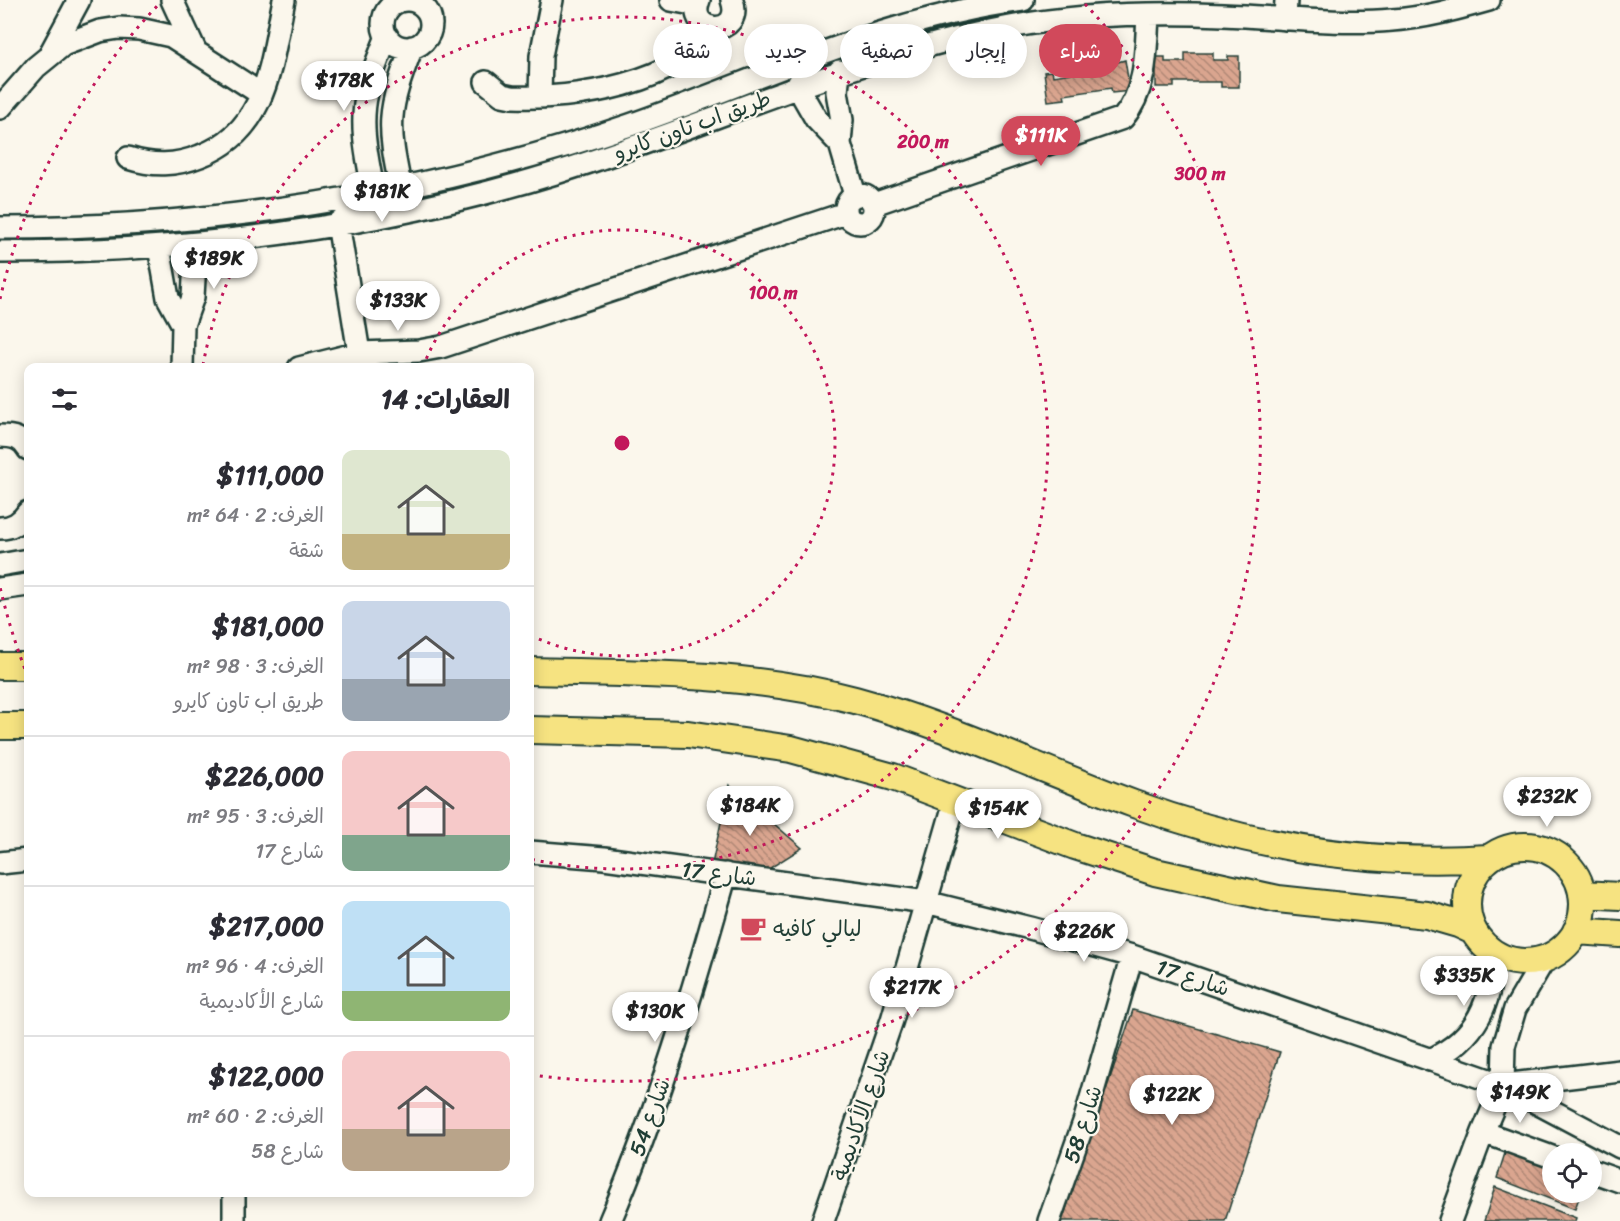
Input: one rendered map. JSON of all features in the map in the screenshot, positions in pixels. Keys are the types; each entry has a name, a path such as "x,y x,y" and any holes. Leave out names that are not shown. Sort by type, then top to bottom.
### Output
{"main road":[{"path":"0,666 24,666"},
{"path":"534,671 712,676 819,691 921,720 1135,805 1214,830 1294,848 1376,859 1431,862 1489,858 1513,847 1539,848 1552,853 1572,870 1582,894 1582,913 1576,931 1557,952 1545,958 1527,962 1508,959 1491,951 1473,931 1458,924 1427,915 1309,904 1196,882 1075,846 860,766 756,742 654,732 534,730"},
{"path":"0,726 24,726"},
{"path":"1473,931 1467,912 1468,892 1476,873 1489,858"},
{"path":"1582,894 1620,896"},
{"path":"1576,931 1620,934"}],"street":[{"path":"0,108 49,55 79,0"},
{"path":"172,0 195,50"},
{"path":"128,158 143,163 173,164 209,153 239,134 249,122 261,94 284,0"},
{"path":"540,96 541,56 552,0"},
{"path":"671,0 698,3 696,12 705,24"},
{"path":"727,24 734,7 732,0"},
{"name":"طريق اب تاون كايرو","path":"914,24 1023,0"},
{"path":"1442,13 1466,0"},
{"name":"طريق اب تاون كايرو","path":"0,252 196,244 409,212 530,181 641,144 839,71 892,54 974,34 1086,17 1140,14 1285,10 1394,20 1442,13 1489,0"},
{"path":"401,1 429,5 431,22 429,33 422,42 412,47 397,45 387,36 383,24 387,12 401,1"},
{"path":"319,363 359,353 418,351 441,347 858,204 1123,118 1137,98 1147,54 1140,14"},
{"path":"49,55 81,36 119,28 158,33 195,50 228,75 261,94"},
{"path":"374,194 363,133 364,113 367,92 387,36"},
{"name":"طريق اب تاون كايرو","path":"0,228 151,224 262,212 401,190 555,148 631,124 840,46"},
{"path":"370,363 359,353 338,223 350,214 381,203 401,190 392,146 390,114 393,97 412,47"},
{"path":"840,55 812,68 797,86 816,119 840,144"},
{"path":"839,71 837,92 842,120 840,144 858,204"},
{"path":"486,82 502,94 522,98 598,90 653,72"},
{"path":"182,363 183,325 193,297 196,244"},
{"path":"159,247 168,298 183,325"},
{"path":"421,363 441,347"},
{"path":"0,436 10,436 24,441"},
{"path":"0,528 9,528 24,517"},
{"path":"0,565 24,561"},
{"path":"0,589 24,586"},
{"name":"شارع الأكاديمية","path":"823,1221 892,1020 955,801"},
{"name":"شارع 17","path":"534,852 604,858 926,902 1132,956 1503,1085 1620,1147"},
{"path":"0,863 24,860"},
{"name":"شارع 54","path":"610,1221 654,1107 690,1000 726,874"},
{"path":"1430,1060 1459,1043 1480,1017 1491,986 1491,951"},
{"name":"شارع 58","path":"1049,1221 1084,1119 1132,956"},
{"path":"1450,1221 1503,1085 1504,1046 1512,1018 1523,991 1545,958"},
{"path":"1503,1085 1620,1071"},
{"path":"1483,1132 1542,1153"},
{"path":"1602,1175 1620,1181"},
{"path":"234,1197 234,1221"}],"building":[{"path":"1185,53 1213,53 1213,60 1228,60 1228,56 1239,56 1239,87 1221,87 1221,82 1174,82 1174,87 1156,87 1156,57 1165,57 1165,62 1185,62"},
{"path":"1125,60 1130,91 1112,93 1111,88 1064,95 1065,99 1048,101 1045,78 1122,78 1122,61"},
{"path":"729,785 802,848 767,870 712,864"},
{"path":"1133,1010 1280,1052 1225,1221 1062,1221"},
{"path":"1507,1147 1542,1159 1542,1196 1497,1178"},
{"path":"1495,1187 1576,1218 1575,1221 1484,1221"},
{"path":"1560,1203 1577,1203 1575,1209"}],"place":[{"name":"ليالي كافيه","path":"753,928"}]}
